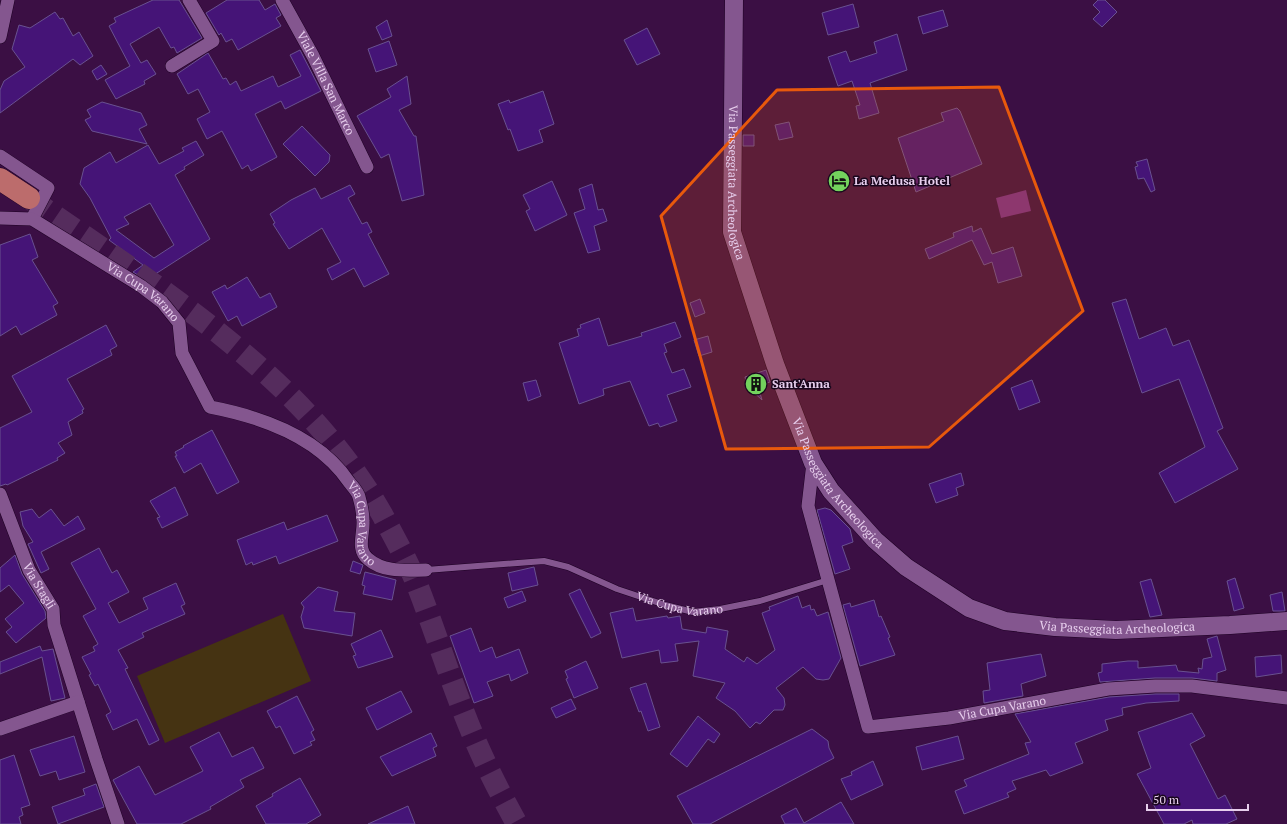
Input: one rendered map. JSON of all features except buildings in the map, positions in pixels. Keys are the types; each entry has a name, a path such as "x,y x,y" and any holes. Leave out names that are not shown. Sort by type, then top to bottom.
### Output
{"highway":[{"path":"0,179 29,198"}],"street":[{"path":"0,37 8,0"},
{"path":"172,66 213,41 189,0"},
{"name":"Viale Villa San Marco","path":"282,0 313,56 367,167"},
{"name":"Via Passeggiata Archeologica","path":"734,0 732,232 772,356 813,464 831,491 875,540 906,567 969,608 1005,621 1055,627 1116,630 1230,626 1287,621"},
{"path":"0,156 48,188 32,219"},
{"name":"Via Cupa Varano","path":"0,218 32,219 141,286 162,302 179,323 182,353 210,407 240,413 261,420 309,442 330,459 345,475 359,496 363,522 360,542 367,558 380,567 397,570 426,570"},
{"name":"Via Cupa Varano","path":"813,464 808,506 868,727 949,718 1108,689 1155,686 1192,686 1287,698"},
{"name":"Via Stagli","path":"0,494 29,570 53,609 54,625 118,824"},
{"path":"0,729 78,702"}],"lane":[{"name":"Via Cupa Varano","path":"426,570 544,561 568,567 617,589 664,605 693,612 720,609 760,601 828,580"}],"highlighted area":[{"path":"999,87 1083,311 929,447 726,449 661,216 777,90"}],"shaded area":[{"path":"1026,190 1031,211 1001,218 996,198"},
{"path":"283,614 311,681 165,743 137,676"}],"tunnel":[{"path":"29,198 177,301 225,338 270,377 313,420 351,466 383,516 409,565 476,742 502,797 517,824"}],"place":[{"name":"La Medusa Hotel","path":"839,181"},
{"name":"Sant'Anna","path":"756,384"}]}
